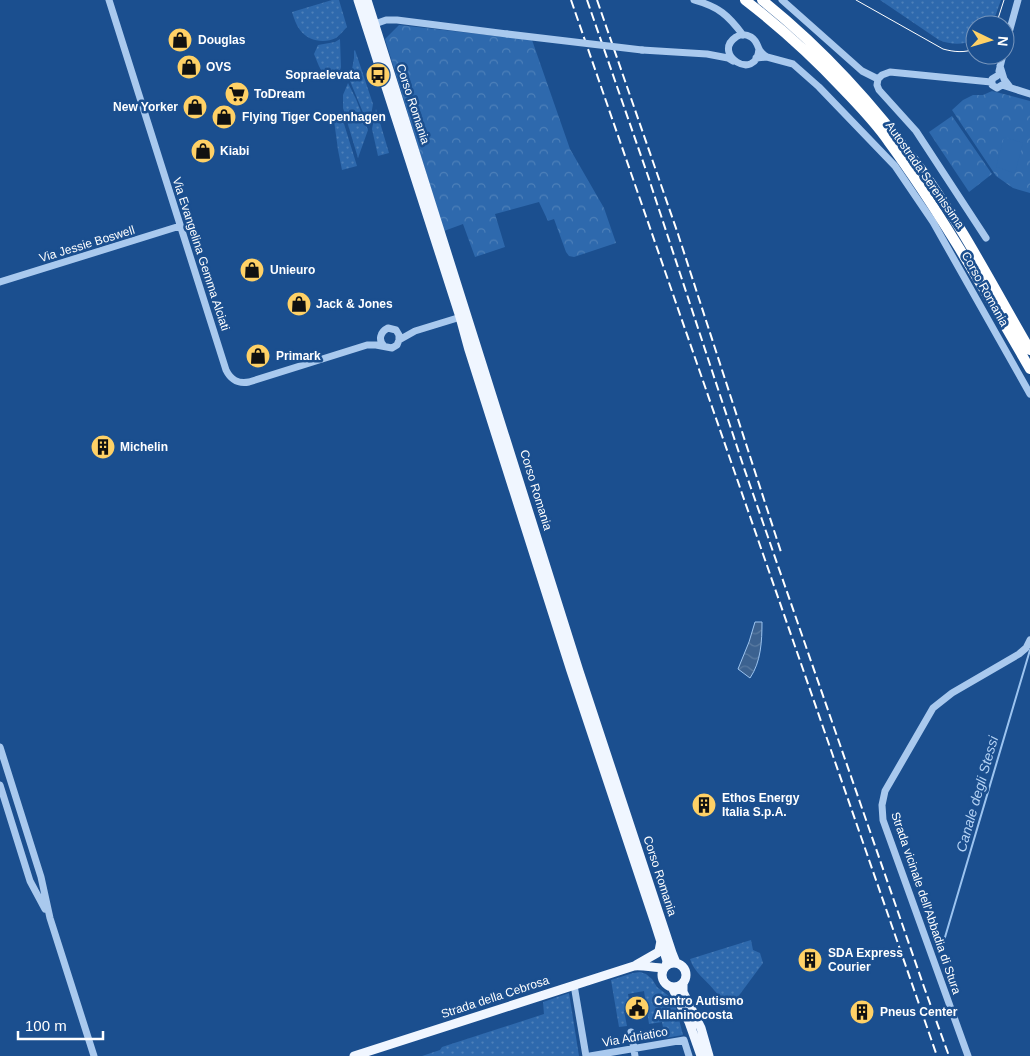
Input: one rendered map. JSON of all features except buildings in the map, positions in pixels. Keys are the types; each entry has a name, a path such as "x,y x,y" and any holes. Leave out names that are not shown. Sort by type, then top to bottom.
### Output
{"highway":[{"name":"Autostrada Serenissima","path":"745,0 789,36 824,69 858,104 887,140 938,213 1030,369"},
{"name":"Autostrada Serenissima","path":"762,0 796,29 863,96 892,132 946,206 1030,350"}],"main road":[{"name":"Corso Romania","path":"358,0 371,25"},
{"name":"Corso Romania","path":"367,0 371,25 463,316 676,963"},
{"name":"Corso Romania","path":"463,316 469,350 571,671 661,941 667,961 665,967"},
{"path":"634,966 655,955 659,951 661,941"},
{"path":"644,966 663,980 665,984 672,987 678,987 683,984 686,978 683,967 676,963 669,964 662,972 663,980"},
{"name":"Strada della Cebrosa","path":"354,1056 634,966 665,967"},
{"path":"683,984 684,992 700,1028 709,1056"},
{"path":"672,987 689,1022 701,1056"}],"street":[{"name":"Via Evangelina Gemma Alciati","path":"109,0 229,375 234,380 243,383 249,382 367,345 384,346"},
{"path":"694,0 718,8 744,35"},
{"path":"782,0 862,71 878,79"},
{"path":"1014,15 1018,0"},
{"path":"730,19 733,26 734,39"},
{"path":"371,25 386,20 397,20 642,50 707,54 728,58 734,61 740,64 754,61 759,49 756,40 744,35 734,39 729,48 730,56 734,61"},
{"path":"707,54 718,53 729,48"},
{"name":"Corso Romania","path":"759,49 767,57"},
{"name":"Corso Romania","path":"756,58 767,57 793,64 895,166 933,222 1030,394"},
{"path":"991,82 997,76 1000,66"},
{"path":"1000,66 1004,79 1010,87"},
{"path":"986,238 916,131 879,90 877,85 878,79 882,75 890,72 991,82"},
{"path":"997,76 1002,79 1002,85"},
{"path":"991,82 994,87 1002,85 1030,94"},
{"name":"Via Jessie Boswell","path":"0,282 180,226"},
{"path":"399,340 415,331 463,316"},
{"path":"396,330 399,335 397,345 392,348 384,346 380,342 380,336 388,328 415,331"},
{"name":"Via Evangelina Gemma Alciati","path":"367,345 380,336"},
{"name":"Strada vicinale dell'Abbadia di Stura","path":"968,1056 883,820 882,805 885,791 933,708 952,693 1019,654 1026,648 1030,640"},
{"path":"0,748 41,877 50,918 94,1056"},
{"path":"0,785 30,881 50,918"},
{"path":"574,985 588,1056"},
{"path":"631,1032 635,1056"},
{"name":"Via Adriatico","path":"588,1056 684,1040 689,1056"}],"green space":[{"path":"332,0 339,0 347,27 336,38 326,41 312,39 303,34 297,26 292,12"},
{"path":"880,0 1001,0 996,15 965,15 965,43 948,43 939,40"},
{"path":"399,25 532,40 570,149 604,208 616,243 574,257 569,256 554,219 548,221 539,202 495,214 505,247 475,257 463,224 444,231 385,39"},
{"path":"340,39 340,71 337,76 327,75 319,67 314,54 318,45 335,42"},
{"path":"355,50 373,104 369,127 350,81"},
{"path":"348,83 368,130 358,158 343,108 343,95"},
{"path":"992,91 1030,101 1030,193 1013,188 996,176 952,110 963,100 973,95 983,95"},
{"path":"376,109 389,153 378,156 372,129"},
{"path":"334,112 341,114 357,166 342,170"},
{"path":"952,116 992,174 969,192 929,132"},
{"path":"1004,137 1023,143 1015,173 996,167"},
{"path":"751,940 753,950 760,953 763,963 729,1009 697,972 690,959"},
{"path":"640,972 646,974 657,987 674,1000 683,1035 665,1038 662,1022 649,1024 644,991 628,994 631,1010 624,1011 627,1026 619,1027 611,980"},
{"path":"569,993 579,1056 422,1056 440,1050 442,1047 544,1014 543,1002"}],"water":[{"path":"755,622 762,622 761,644 757,665 750,678 738,669"}],"waterway":[{"name":"Canale degli Stessi","path":"943,944 1030,650"}],"tram line":[{"path":"856,0 943,49 965,51"},
{"path":"999,15 1004,0"}],"railway":[{"path":"571,0 937,1056"},
{"path":"587,0 648,176 743,465 949,1056"},
{"path":"597,0 678,234 781,552"}],"place":[{"name":"Douglas","path":"180,40"},
{"name":"OVS","path":"189,67"},
{"name":"Sopraelevata","path":"378,75"},
{"name":"ToDream","path":"237,94"},
{"name":"New Yorker","path":"195,107"},
{"name":"Flying Tiger Copenhagen","path":"224,117"},
{"name":"Kiabi","path":"203,151"},
{"name":"Unieuro","path":"252,270"},
{"name":"Jack & Jones","path":"299,304"},
{"name":"Primark","path":"258,356"},
{"name":"Michelin","path":"103,447"},
{"name":"Ethos Energy Italia S.p.A.","path":"704,805"},
{"name":"SDA Express Courier","path":"810,960"},
{"name":"Centro Autismo Allaninocosta","path":"637,1008"},
{"name":"Pneus Center","path":"862,1012"}]}
